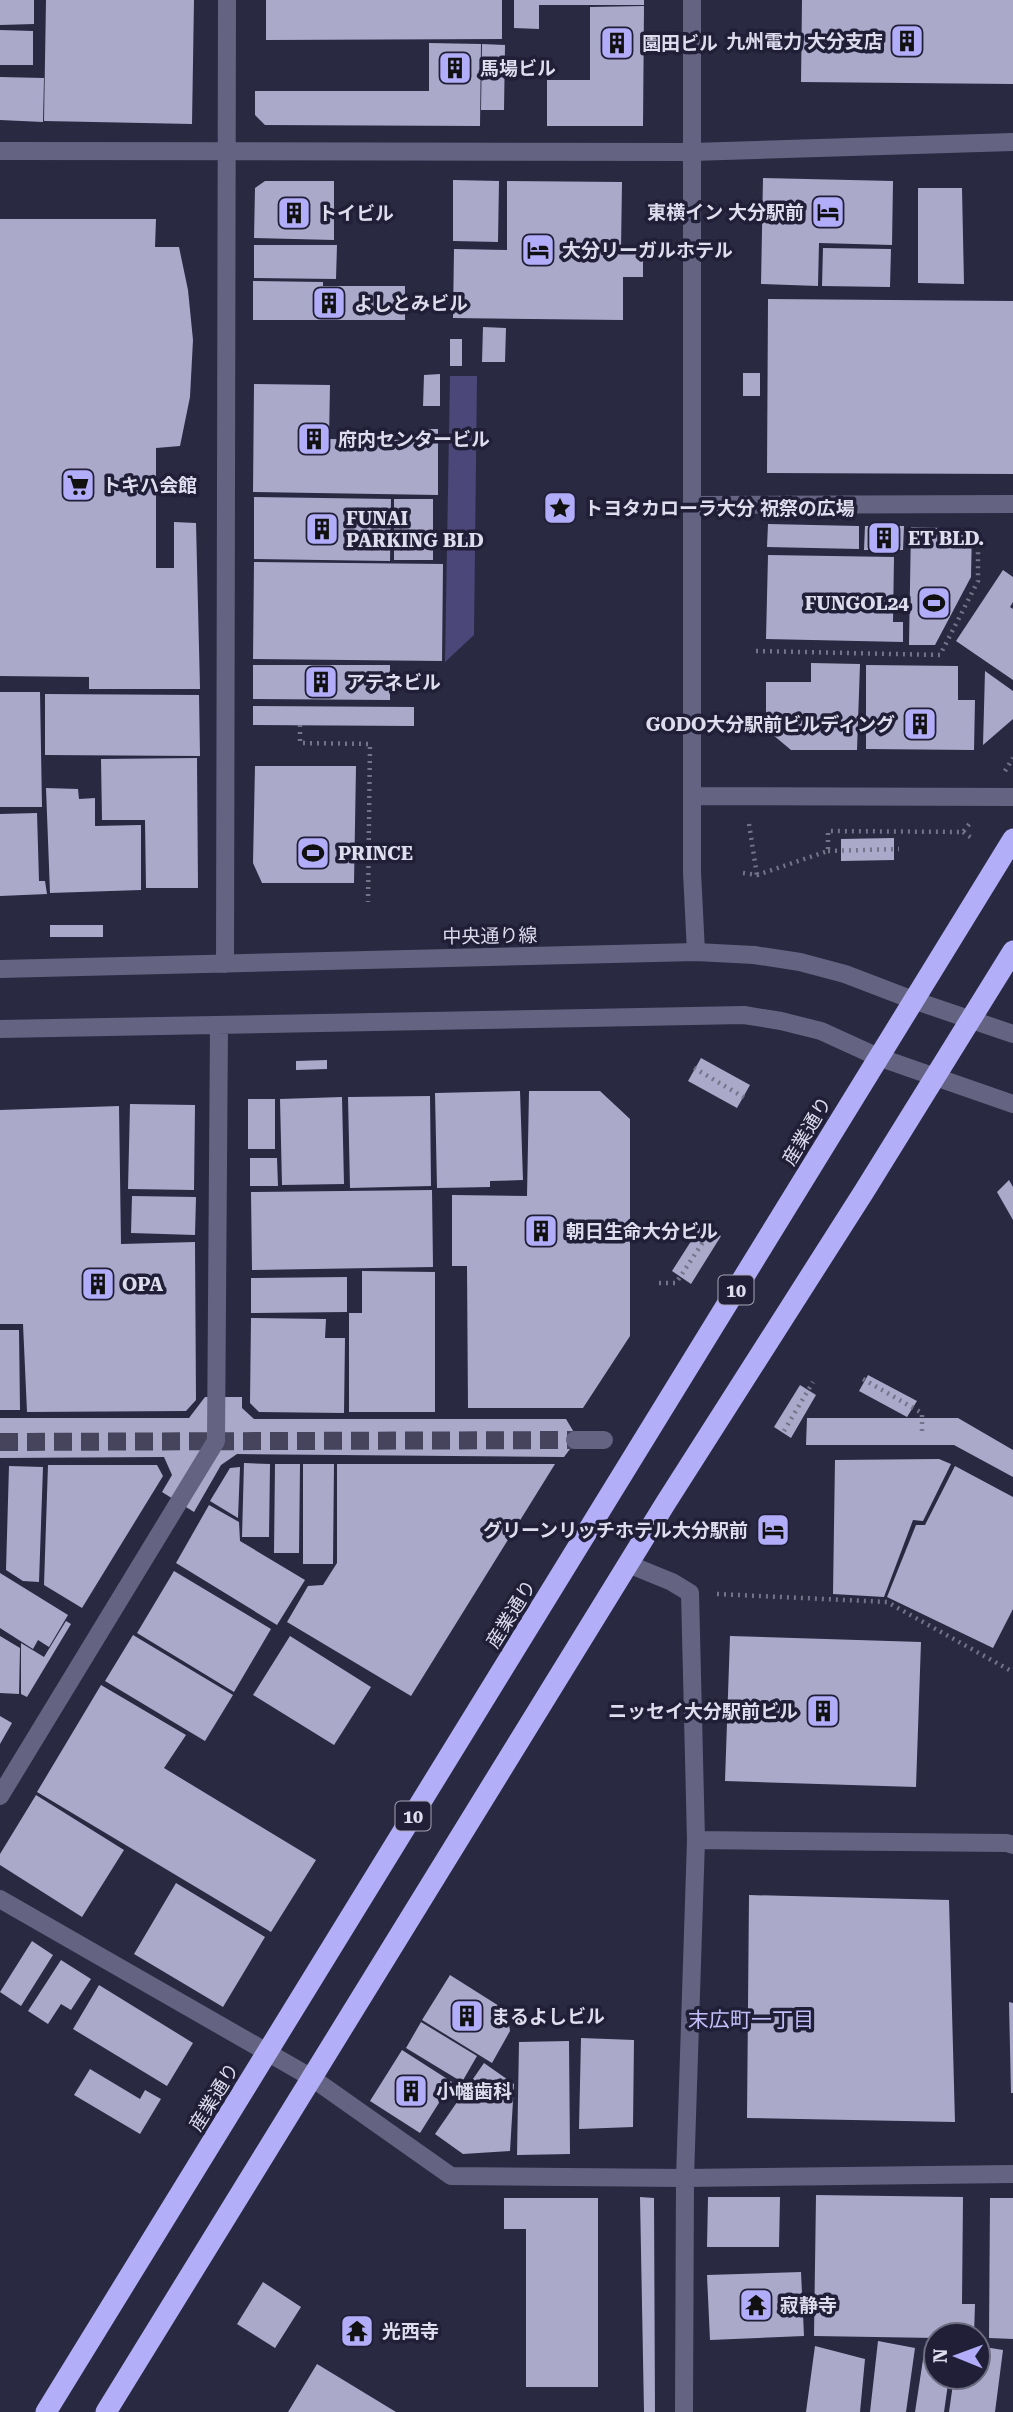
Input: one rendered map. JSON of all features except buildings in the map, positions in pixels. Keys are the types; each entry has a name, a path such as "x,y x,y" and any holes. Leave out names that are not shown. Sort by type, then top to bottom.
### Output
{"highway":[{"name":"産業通り","path":"46,2412 1013,839"},
{"name":"10","path":"106,2412 628,1564 937,1076 1013,951"}],"street":[{"path":"225,964 227,0"},
{"path":"692,0 692,872 696,952"},
{"path":"0,151 692,152 1013,142"},
{"path":"692,505 1013,504"},
{"path":"692,796 1013,797"},
{"name":"中央通り線","path":"0,969 696,952 754,955 800,962 845,974 1013,1034"},
{"path":"0,1029 744,1015 821,1031 878,1057 1013,1104"},
{"path":"0,1796 216,1441 219,1025"},
{"path":"575,1440 604,1440"},
{"path":"628,1564 673,1581 690,1593 696,1840 685,2178 684,2412"},
{"path":"696,1840 1013,1845"},
{"path":"0,1899 312,2078 451,2176 685,2178 1013,2174"}],"path":[{"path":"756,651 940,654 978,581 978,504"},
{"path":"300,725 300,743 370,744 368,902"},
{"path":"747,812 757,875"},
{"path":"963,832 976,814"},
{"path":"828,851 828,831 963,832 973,839"},
{"path":"743,873 757,875 828,851 899,849"},
{"path":"694,1068 745,1098"},
{"path":"659,1283 676,1283 713,1227"},
{"path":"863,1379 922,1413 922,1433"},
{"path":"784,1431 813,1382"},
{"path":"690,1593 887,1602 1013,1672"}],"shaded area":[{"path":"450,376 477,376 474,635 445,662"}],"tunnel":[{"path":"0,1442 575,1440"}],"place":[{"name":"九州電力 大分支店","path":"907,41"},
{"name":"園田ビル","path":"617,43"},
{"name":"馬場ビル","path":"455,68"},
{"name":"東横イン 大分駅前","path":"828,212"},
{"name":"トイビル","path":"294,213"},
{"name":"大分リーガルホテル","path":"538,250"},
{"name":"よしとみビル","path":"329,303"},
{"name":"府内センタービル","path":"314,439"},
{"name":"トキハ会館","path":"78,485"},
{"name":"トヨタカローラ大分 祝祭の広場","path":"560,508"},
{"name":"FUNAI PARKING BLD","path":"322,529"},
{"name":"ET BLD.","path":"884,538"},
{"name":"FUNGOL24","path":"934,603"},
{"name":"アテネビル","path":"321,682"},
{"name":"GODO大分駅前ビルディング","path":"920,724"},
{"name":"PRINCE","path":"313,853"},
{"name":"朝日生命大分ビル","path":"541,1231"},
{"name":"OPA","path":"98,1284"},
{"name":"グリーンリッチホテル大分駅前","path":"773,1530"},
{"name":"ニッセイ大分駅前ビル","path":"823,1711"},
{"name":"まるよしビル","path":"467,2016"},
{"name":"小幡歯科","path":"411,2091"},
{"name":"寂静寺","path":"756,2305"},
{"name":"光西寺","path":"357,2331"}],"district":[{"name":"末広町一丁目","path":"751,2020"}]}
